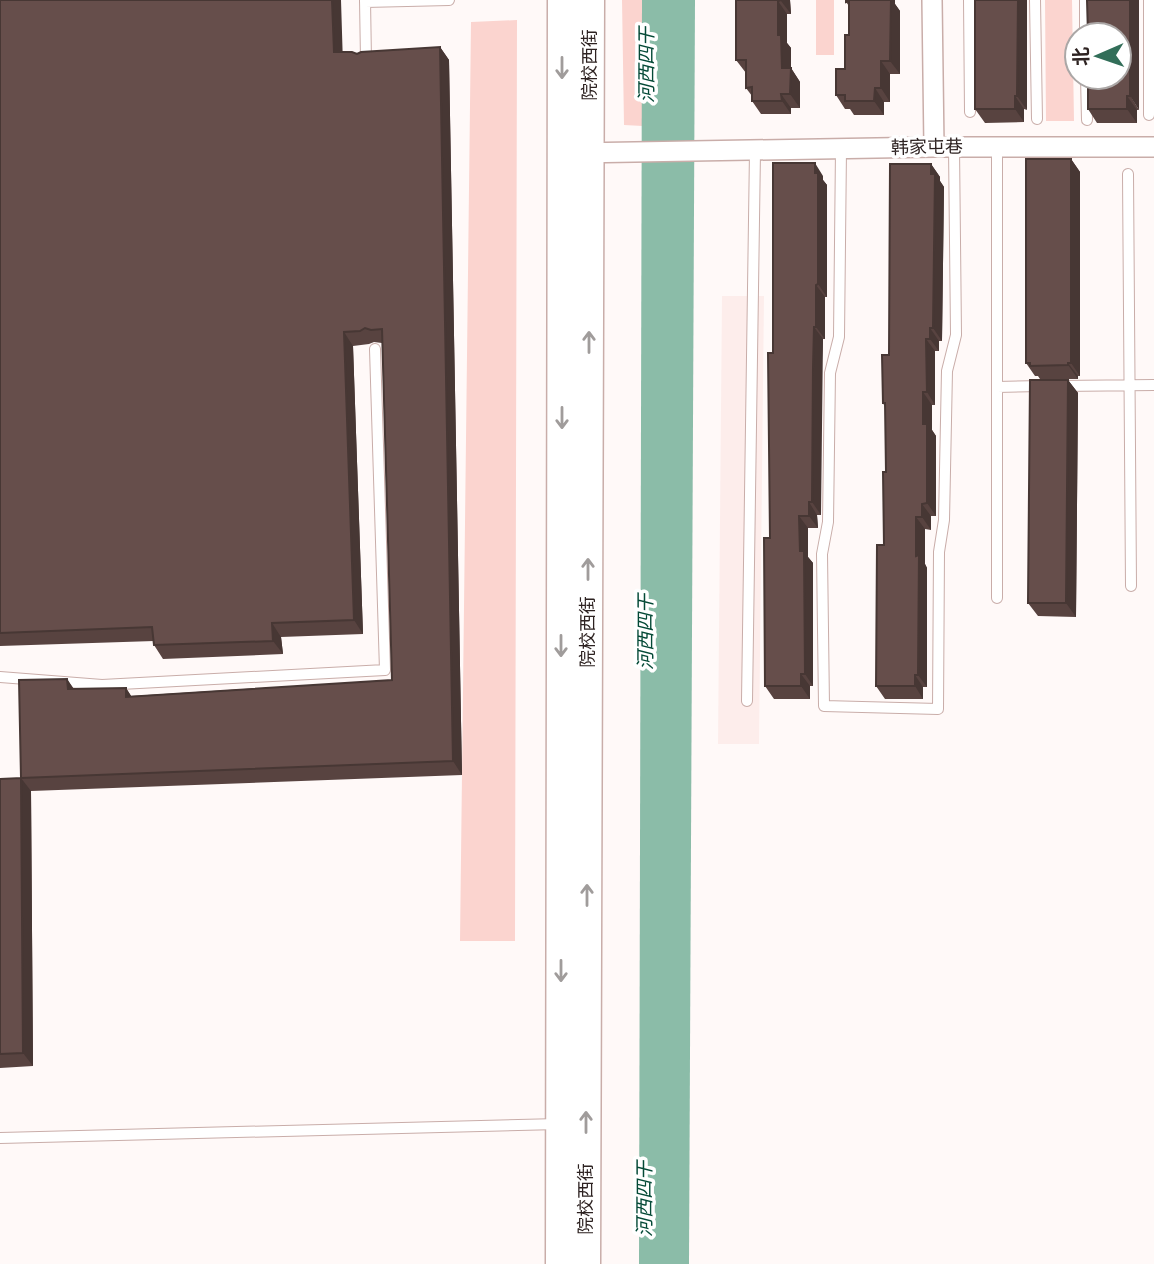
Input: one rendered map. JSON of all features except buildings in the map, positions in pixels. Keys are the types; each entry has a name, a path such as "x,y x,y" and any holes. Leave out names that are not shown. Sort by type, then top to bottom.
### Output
{"main road":[{"name":"院校西街","path":"562,0 576,153 586,1264"},
{"name":"院校西街","path":"560,1264 576,153 590,0"}],"street":[{"path":"932,0 934,147"},
{"name":"韩家屯巷","path":"576,153 934,147 1154,147"}],"lane":[{"path":"366,60 365,1 449,0"},
{"path":"969,0 970,113"},
{"path":"1035,0 1037,119"},
{"path":"1085,0 1085,21"},
{"path":"1149,0 1149,115"},
{"path":"1086,91 1087,120"},
{"path":"841,149 839,337 830,373 828,522 822,554 824,706 938,709 939,552 944,520 947,371 956,335 954,147"},
{"path":"997,147 997,598"},
{"path":"747,701 755,150"},
{"path":"1128,174 1131,586"},
{"path":"0,677 102,685 385,670 375,349"},
{"path":"997,387 1154,385"},
{"path":"0,1139 561,1124"}],"shaded area":[{"path":"622,0 642,0 643,126 624,125"},
{"path":"816,0 834,0 834,55 816,55"},
{"path":"1045,0 1072,0 1072,21 1063,21 1063,91 1074,91 1074,121 1046,121"},
{"path":"517,20 515,941 460,941 471,22"},
{"path":"722,296 764,296 759,744 718,744"}],"water":[{"name":"河西四干","path":"642,0 695,0 689,1264 639,1264"}]}
